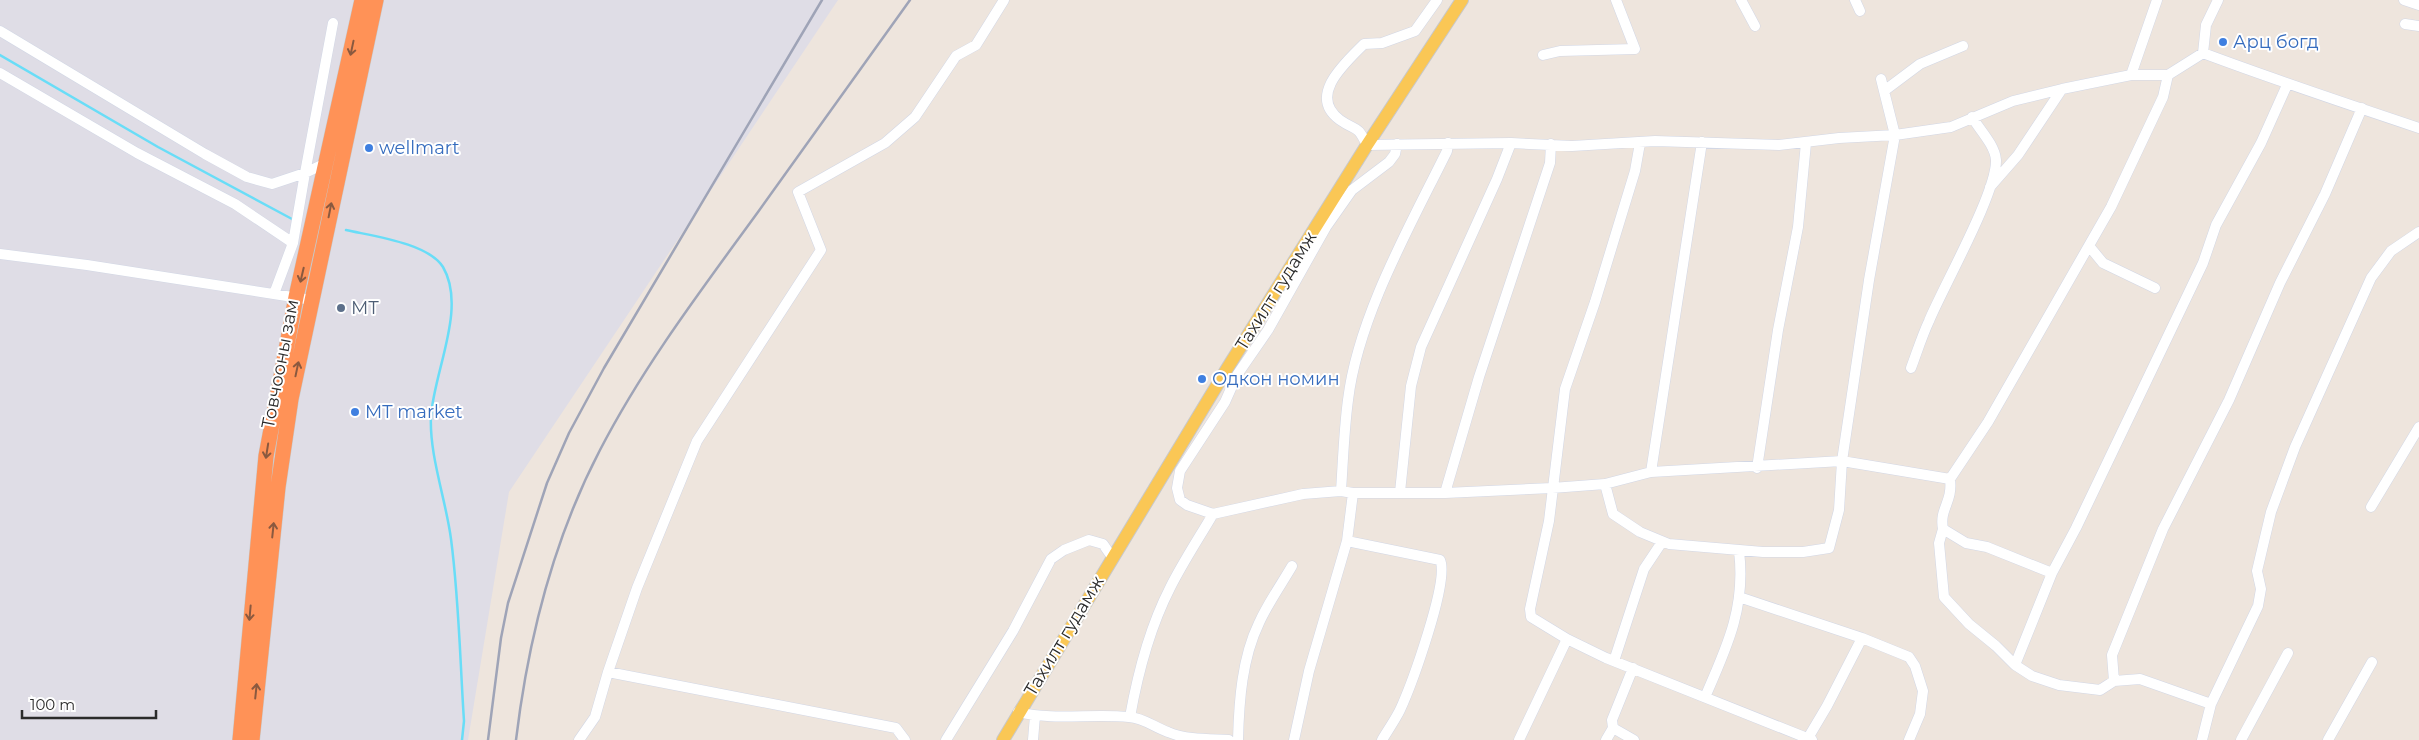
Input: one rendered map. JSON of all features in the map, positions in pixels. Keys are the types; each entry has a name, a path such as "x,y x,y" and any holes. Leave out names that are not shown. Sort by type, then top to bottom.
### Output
{"highway":[{"name":"Товчооны зам","path":"240,740 266,456 296,297 362,0"},
{"name":"Товчооны зам","path":"252,740 282,455 291,399 376,0"}],"main road":[{"name":"Тахилт гудамж","path":"1002,740 1112,557 1182,456 1367,145 1462,0"}],"street":[{"path":"579,740 595,717 608,672 637,588 696,441 821,250 798,192 885,143 915,117 956,56 976,45 1004,0"},
{"path":"1437,0 1415,32 1396,39 1364,44 1332,80 1326,93 1328,108 1340,120 1358,128 1367,145 1511,143 1572,146 1702,142 1779,145 1839,138 1895,135 1951,127 2013,101 2062,89 2131,74 2168,75 2203,53"},
{"path":"1543,55 1560,51 1635,48 1616,0"},
{"path":"1742,0 1755,26"},
{"path":"1855,0 1860,11"},
{"path":"2131,74 2156,0"},
{"path":"2203,53 2206,25 2218,0"},
{"path":"2404,0 2419,4"},
{"path":"274,294 293,243 333,23"},
{"path":"2405,24 2419,26"},
{"path":"0,31 205,154 247,177 272,184 305,173 326,163"},
{"path":"1884,92 1920,64 1963,46"},
{"path":"2203,53 2287,85 2419,128"},
{"path":"0,73 137,153 235,204 293,243"},
{"path":"2168,75 2163,97 2146,136 2089,246 1988,422 1950,480 1952,493 1941,518 1943,529 1939,543 1944,597 1969,624 1996,646 2015,665 2032,676 2059,685 2100,690 2114,681 2140,679 2211,704"},
{"path":"1604,484 1613,514 1640,532 1669,544 1739,551 1803,552 1829,548 1839,510 1842,461 1869,280 1895,135 1881,79"},
{"path":"2015,665 2052,573 2076,528 2203,263 2216,225 2261,143 2287,85"},
{"path":"1989,188 2018,155 2062,89"},
{"path":"2114,681 2112,655 2164,529 2229,400 2280,283 2324,194 2362,108"},
{"path":"1911,368 1928,322 1989,188 1996,160 1993,150 1972,117"},
{"path":"1651,472 1702,142"},
{"path":"1341,491 1348,399 1364,333 1397,252 1447,151 1448,143"},
{"path":"1400,492 1411,386 1421,347 1497,179 1511,143"},
{"path":"1640,143 1635,171 1595,302 1565,389 1548,521 1530,609 1531,617 1567,639 1614,661 1810,739 1862,638"},
{"path":"1757,468 1778,330 1798,227 1806,143"},
{"path":"1233,371 1268,330 1326,227 1352,190 1389,162 1395,154 1396,144"},
{"path":"1446,493 1479,377 1550,163 1551,144"},
{"path":"2202,740 2211,704 2258,606 2261,589 2257,571 2271,512 2295,447 2371,278 2391,251 2419,232"},
{"path":"2089,246 2103,263 2155,288"},
{"path":"0,254 87,265 312,300"},
{"path":"2371,507 2419,427"},
{"path":"1182,456 1177,488 1180,500 1187,505 1213,514 1303,494 1341,491 1353,493 1446,493 1552,488 1604,484 1651,472 1757,468 1791,462 1842,461 1950,480"},
{"path":"1294,740 1309,671 1346,540 1353,493"},
{"path":"1130,717 1139,669 1154,623 1170,587 1213,514"},
{"path":"1943,529 1966,542 1988,547 2052,573"},
{"path":"946,740 1013,631 1051,559 1064,550 1089,540 1103,544 1112,557"},
{"path":"1346,540 1440,560 1443,566 1438,602 1412,677 1400,710 1382,740"},
{"path":"1614,661 1644,569 1662,542"},
{"path":"1705,697 1735,626 1742,577 1739,551"},
{"path":"1238,740 1246,661 1252,639 1259,621 1292,566"},
{"path":"1739,597 1910,656 1923,691 1920,714 1910,740"},
{"path":"1519,740 1567,639"},
{"path":"2241,740 2288,653"},
{"path":"2328,740 2372,662"},
{"path":"1606,740 1613,728 1612,720 1633,668"},
{"path":"608,672 896,728 905,740"},
{"path":"1018,712 1035,716 1130,717 1148,721 1167,732 1190,738 1228,740"},
{"path":"1032,740 1035,716"},
{"path":"1613,728 1634,740"}],"shaded area":[{"path":"0,0 838,0 509,492 468,740 0,740"}],"waterway":[{"path":"0,55 158,147 292,219"},
{"path":"346,230 399,242 425,252 436,259 443,267 449,283 452,301 451,320 433,398 431,431 435,462 449,524 454,562 464,721 462,740"}],"railway":[{"path":"488,740 501,638 508,603 547,483 569,433 604,368 822,0"},
{"path":"516,740 535,628 545,591 569,519 583,484 600,450 635,388 674,328 910,0"}],"place":[{"name":"Арц богд","path":"2223,42"},
{"name":"wellmart","path":"369,148"},
{"name":"МТ","path":"341,308"},
{"name":"Одкон номин","path":"1202,379"},
{"name":"MT market","path":"355,412"}]}
